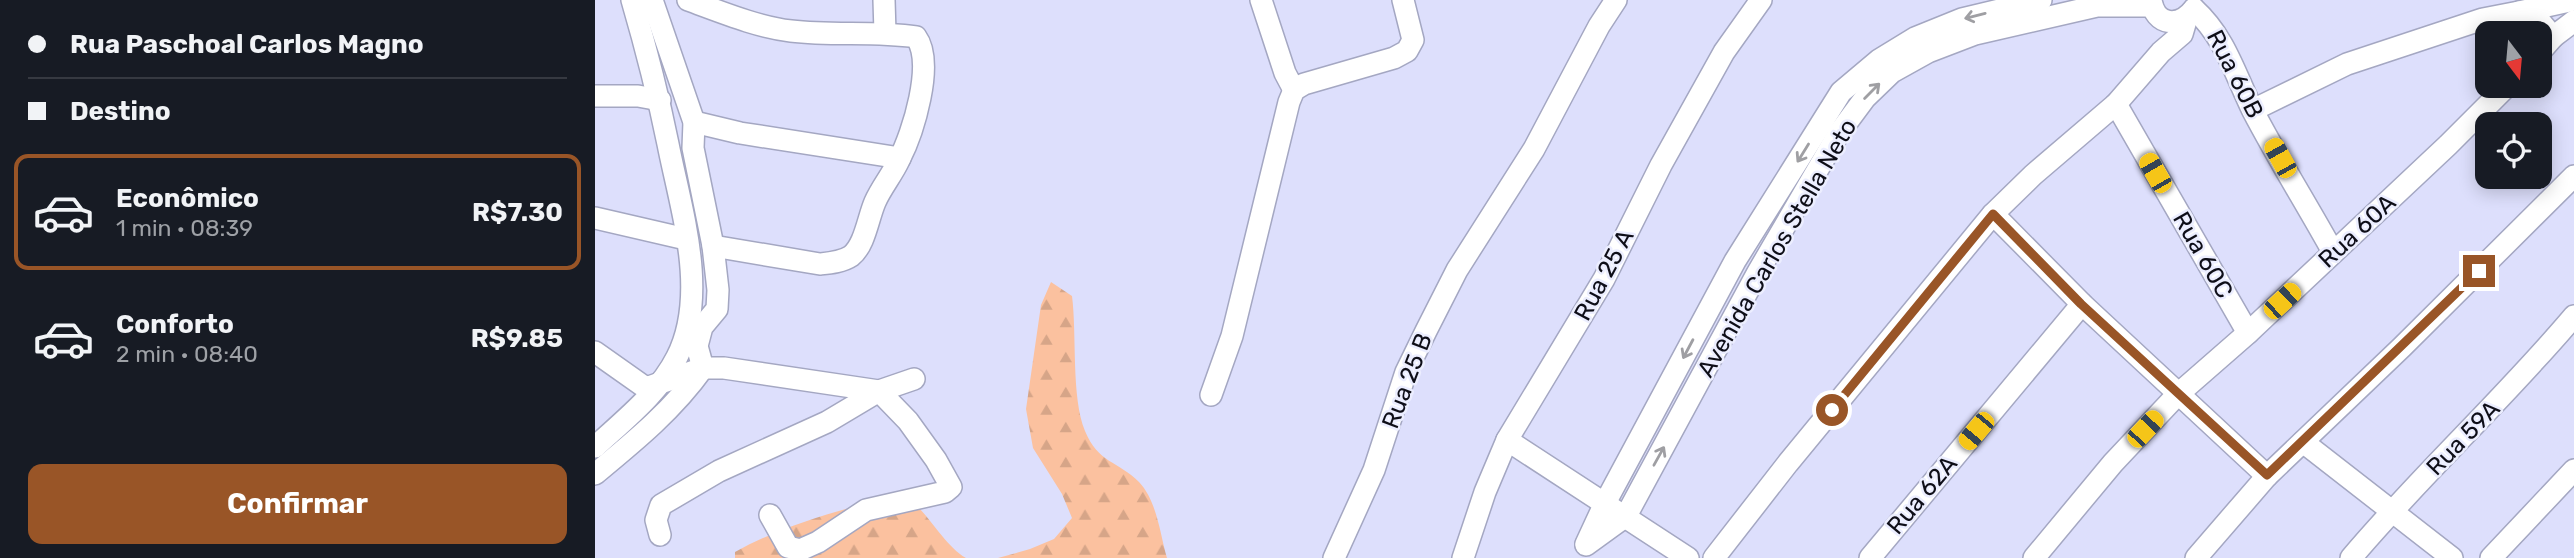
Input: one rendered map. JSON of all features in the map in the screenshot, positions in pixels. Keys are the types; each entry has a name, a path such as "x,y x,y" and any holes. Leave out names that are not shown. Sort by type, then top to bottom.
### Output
{"street":[{"path":"595,447 662,382 677,358 689,321 691,282 686,239 660,100 632,0"},
{"path":"652,0 694,122 692,148 713,246 717,299 716,309 702,327 697,346 703,368"},
{"path":"688,0 752,22 791,31 885,33 915,37 923,52 924,64 916,119 853,255 838,262 820,264 713,246"},
{"path":"884,0 885,33"},
{"path":"1261,0 1285,74 1294,90"},
{"path":"1211,395 1232,336 1294,90 1317,79 1394,58 1407,51 1413,40 1403,0"},
{"name":"Rua 25 B","path":"1334,558 1374,470 1406,372 1457,270 1534,149 1599,26 1616,0"},
{"name":"Rua 25 A","path":"1463,558 1485,492 1507,440 1604,279 1661,165 1724,52 1761,0"},
{"name":"Avenida Carlos Stella Neto","path":"1584,551 1605,503 1735,261 1841,92 1879,60 1915,38 1962,19 2041,0"},
{"path":"2253,110 2347,64 2483,19 2574,0"},
{"name":"Avenida Carlos Stella Neto","path":"1584,551 1626,516 1758,272 1839,133 1865,98 1892,72 1928,52 1975,34 2097,6 2153,7 2169,22 2195,6"},
{"path":"1714,558 1788,463 1993,214 2032,175 2116,104 2161,52 2182,34 2195,6"},
{"name":"Rua 60B","path":"2195,6 2223,42 2253,110 2333,252"},
{"path":"2153,7 2161,52"},
{"path":"2519,12 2539,21"},
{"path":"2552,35 2574,21"},
{"path":"595,96 638,96 660,100"},
{"name":"Rua 60A","path":"2034,558 2113,463 2177,395 2248,333 2495,98"},
{"name":"Rua 60C","path":"2116,104 2248,333"},
{"path":"694,122 740,133 900,158"},
{"path":"2196,558 2267,475 2574,176"},
{"path":"1993,214 2081,304 2267,475"},
{"path":"595,218 686,239"},
{"name":"Rua 62A","path":"1870,558 2081,304"},
{"name":"Rua 59A","path":"2351,558 2391,510 2534,363 2574,316"},
{"path":"595,352 646,388 703,368 724,368 879,391 908,421 936,460 951,487 945,492 866,510 823,550 788,547 770,515"},
{"path":"595,474 676,403 703,368"},
{"path":"660,536 656,520 661,505 719,471 827,422 879,391 914,379"},
{"path":"1507,440 1688,558"},
{"path":"2303,442 2452,558"},
{"path":"2491,558 2574,470"}],"green space":[{"path":"1051,282 1072,296 1076,384 1085,431 1102,456 1131,475 1145,490 1154,508 1167,558 998,558 1054,539 1072,518 1062,494 1033,448 1026,409 1041,305"},
{"path":"860,505 917,506 947,541 966,558 735,558 735,552 765,537"}],"route":[{"path":"1832,410 1993,214 2081,304 2267,475 2479,271"}]}
